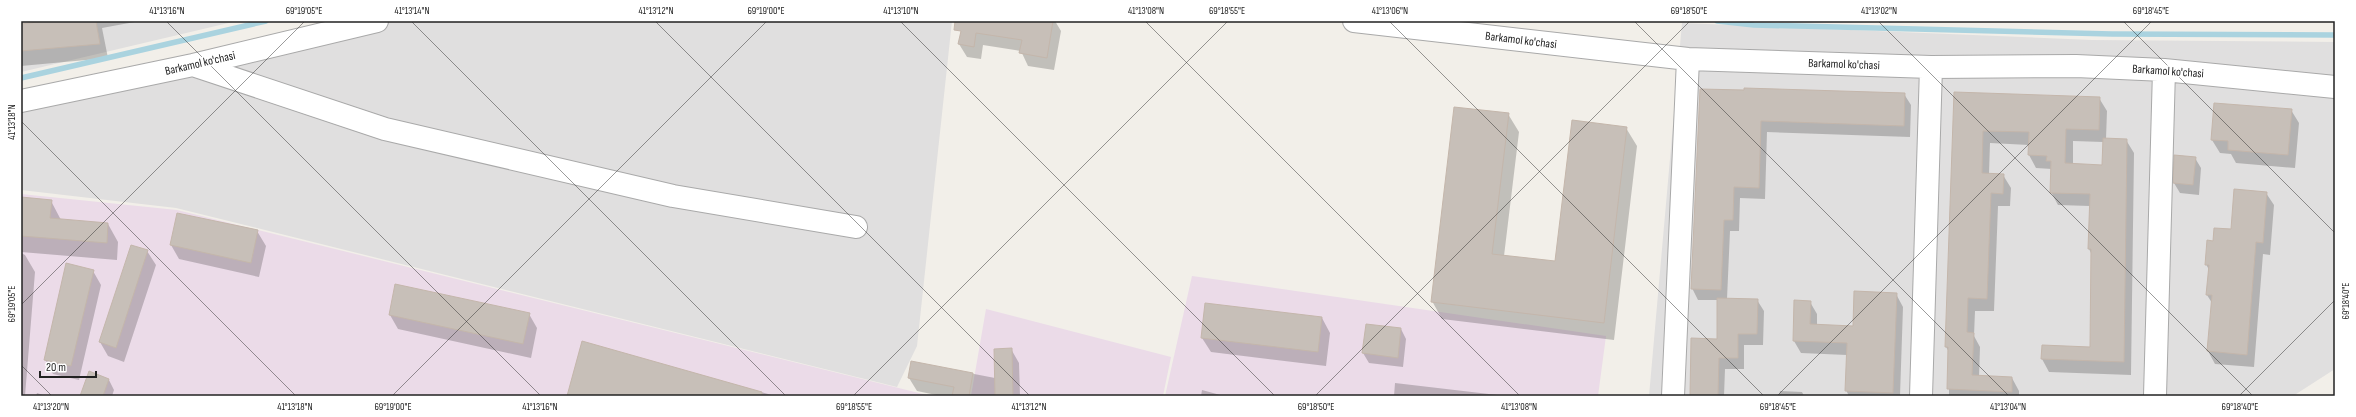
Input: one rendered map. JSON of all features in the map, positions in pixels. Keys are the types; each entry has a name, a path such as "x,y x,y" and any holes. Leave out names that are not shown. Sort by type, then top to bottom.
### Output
{"street":[{"name":"Barkamol ko'chasi","path":"21,101 193,65 377,21"},
{"name":"Barkamol ko'chasi","path":"1354,21 1688,59 1930,67 2076,66 2164,70 2335,87"},
{"path":"1673,396 1688,59"},
{"path":"193,65 385,129 673,196 856,227"},
{"path":"1922,396 1930,67"},
{"path":"2155,396 2164,70"}],"shaded area":[{"path":"21,21 237,21 21,72"},
{"path":"343,21 952,21 917,346 897,387 176,208 21,190 21,111"},
{"path":"1682,23 2092,40 2335,42 2335,369 2293,396 1649,396"},
{"path":"21,194 177,210 931,396 21,396"},
{"path":"1192,276 1606,336 1598,396 1165,396"},
{"path":"986,309 1171,357 1163,396 971,396"}],"building":[{"path":"46,21 96,21 100,44 21,51 21,24"},
{"path":"955,21 1053,21 1047,58 1019,53 1022,40 976,33 974,47 958,44 961,31 954,30"},
{"path":"1744,88 1905,93 1904,126 1761,121 1759,188 1734,187 1733,220 1724,220 1721,290 1691,289 1700,89 1744,90"},
{"path":"1954,92 2100,97 2099,130 2066,129 2065,163 2102,165 2103,138 2127,139 2124,362 2041,359 2042,345 2090,347 2091,249 2088,249 2090,194 2050,193 2051,161 2046,161 2047,156 2028,155 2029,132 1983,131 1982,173 2004,174 2003,194 1991,193 1987,299 1968,298 1967,332 1974,333 1972,375 2012,377 2012,392 1947,389 1948,347 1945,347"},
{"path":"2214,103 2292,109 2288,155 2228,150 2228,141 2211,140"},
{"path":"1454,107 1509,113 1492,254 1555,261 1572,120 1627,127 1604,323 1431,302"},
{"path":"2174,155 2196,157 2193,185 2173,183"},
{"path":"2234,189 2267,192 2263,243 2256,242 2247,355 2207,351 2212,295 2206,295 2209,265 2205,265 2207,240 2213,241 2214,228 2231,229"},
{"path":"21,197 52,200 50,218 108,223 107,243 21,236"},
{"path":"177,213 258,230 251,263 170,245"},
{"path":"131,245 148,250 116,348 99,342"},
{"path":"66,263 94,270 71,366 44,360"},
{"path":"395,284 530,313 523,344 389,315"},
{"path":"1854,291 1897,293 1893,393 1845,391 1847,343 1793,341 1794,300 1811,301 1810,324 1853,326"},
{"path":"1717,298 1758,299 1757,334 1738,334 1738,358 1719,358 1718,396 1690,396 1691,338 1717,339"},
{"path":"1205,303 1322,317 1318,352 1201,338"},
{"path":"1366,324 1401,328 1398,358 1362,353"},
{"path":"582,341 762,392 762,396 567,396"},
{"path":"1012,348 1013,396 995,396 994,349"},
{"path":"911,361 973,373 969,396 952,396 954,387 908,378"},
{"path":"89,371 109,379 103,396 80,396"}],"waterway":[{"path":"21,78 266,21"},
{"path":"1717,21 1754,25 2112,34 2335,35"}]}
